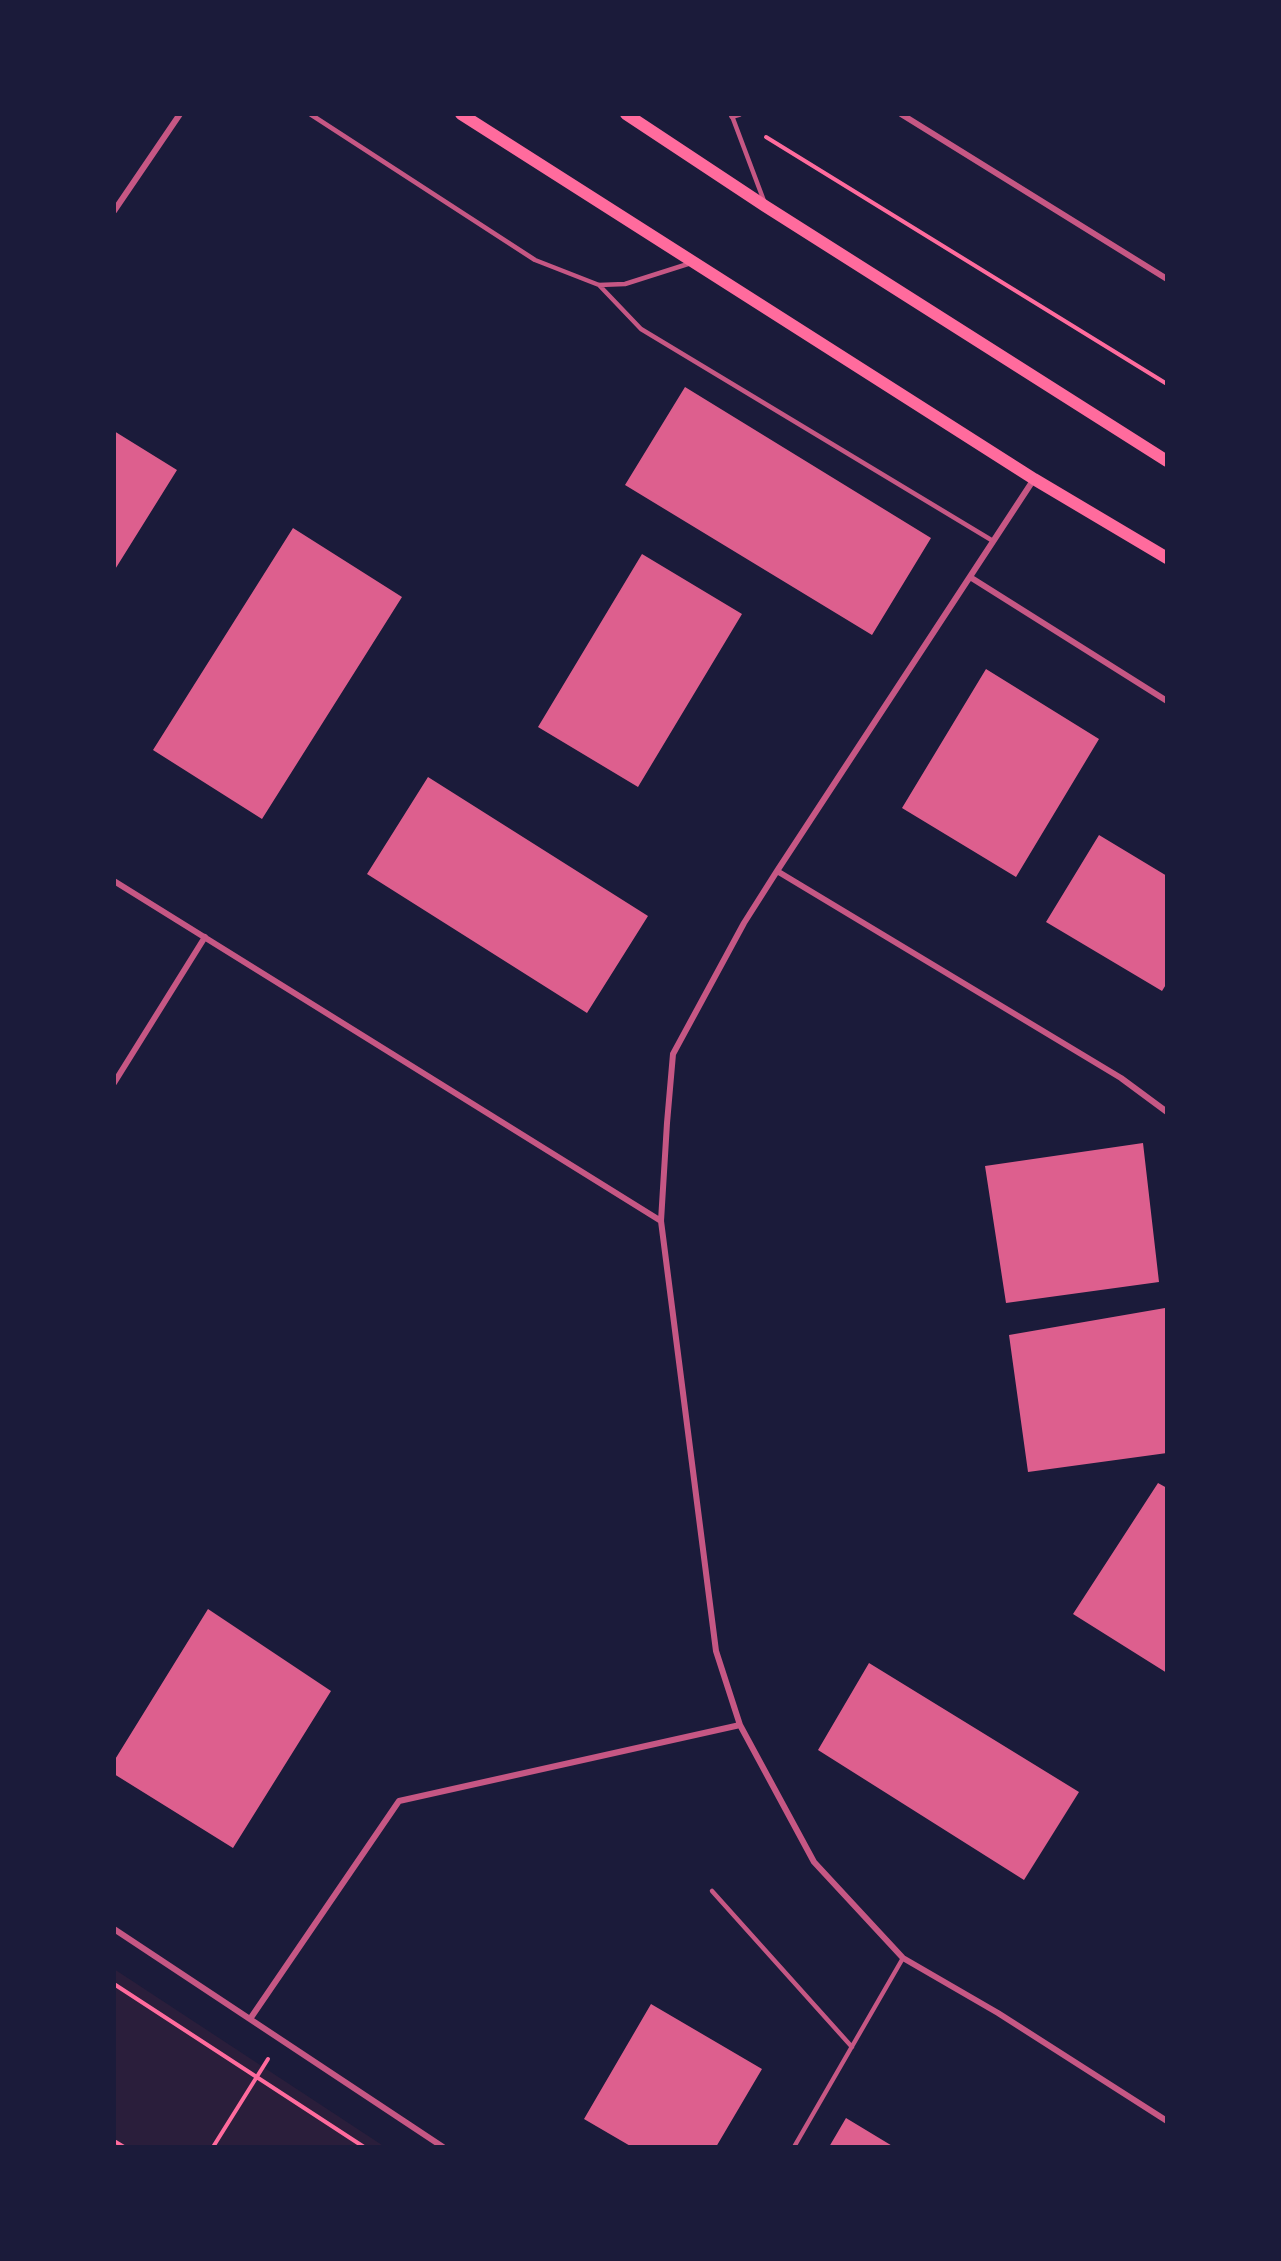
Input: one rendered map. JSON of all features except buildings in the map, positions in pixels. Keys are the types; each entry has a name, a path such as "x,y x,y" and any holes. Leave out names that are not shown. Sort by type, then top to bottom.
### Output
{"main road":[{"path":"461,114 1034,479 1167,558"},
{"path":"626,114 765,206 1167,461"}],"street":[{"path":"114,212 180,114"},
{"path":"901,114 1167,279"},
{"path":"1034,479 744,923 673,1054 661,1221 716,1651 740,1725 814,1862 903,1958 998,2013 1167,2121"},
{"path":"970,577 1167,701"},
{"path":"777,871 1121,1078 1167,1112"},
{"path":"114,881 661,1221"},
{"path":"114,1083 205,937"},
{"path":"250,2019 399,1801 740,1725"},
{"path":"114,1929 443,2147"}],"lane":[{"path":"310,114 535,260 599,285 625,284 693,262"},
{"path":"734,115 765,206"},
{"path":"599,285 641,329 993,541"},
{"path":"712,1891 852,2046"},
{"path":"794,2147 903,1958"}],"path":[{"path":"734,115 1167,384"},
{"path":"114,1984 364,2147"},
{"path":"213,2147 280,2039"},
{"path":"114,2141 124,2147"}],"shaded area":[{"path":"114,1969 385,2147 114,2147"}]}
